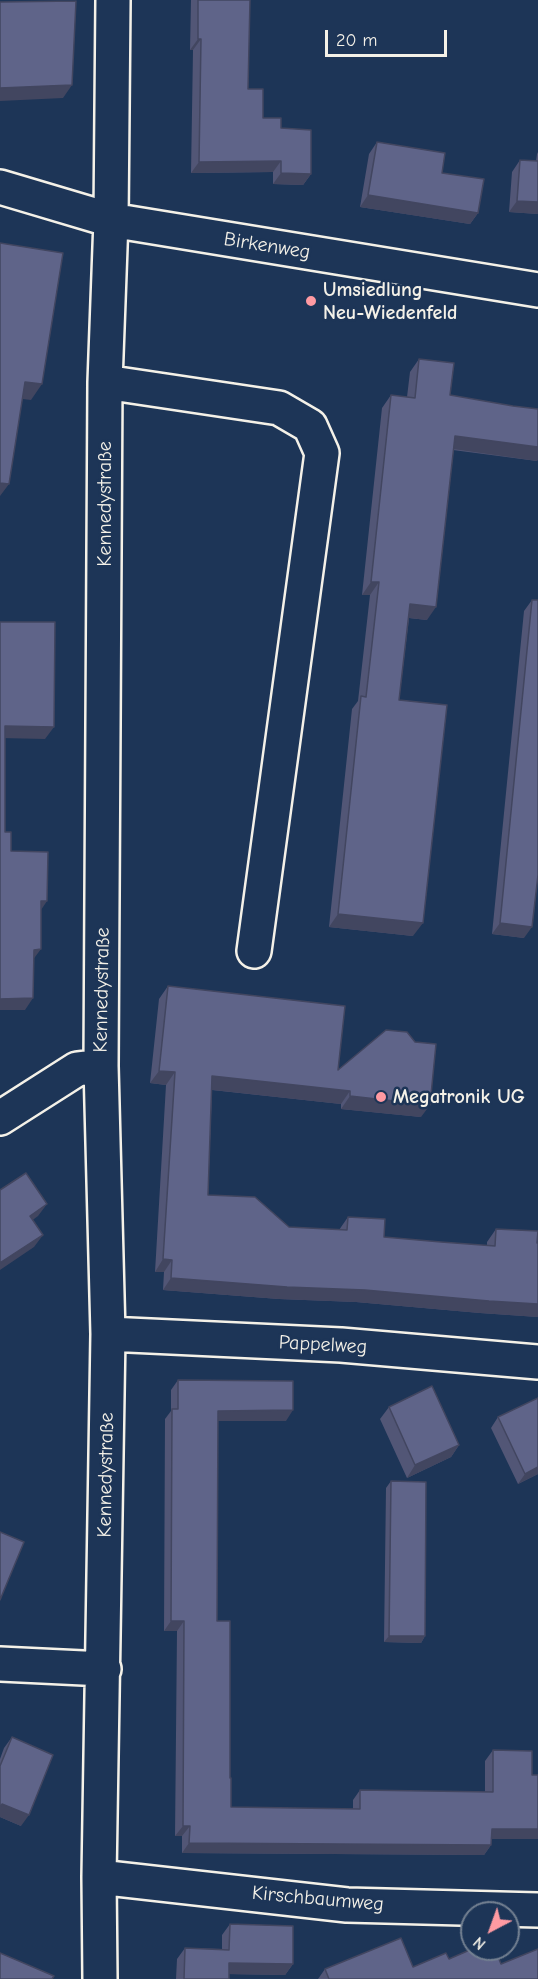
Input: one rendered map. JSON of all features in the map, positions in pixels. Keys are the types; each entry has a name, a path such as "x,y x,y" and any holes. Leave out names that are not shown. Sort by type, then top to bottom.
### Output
{"street":[{"name":"Kennedystraße","path":"100,1979 99,1877 108,1334 101,1066 105,382 111,220 113,0"},
{"name":"Birkenweg","path":"0,187 111,220 538,290"},
{"path":"105,382 279,408 310,426 321,453 254,951"},
{"path":"0,1118 77,1068 101,1066"},
{"name":"Pappelweg","path":"108,1334 341,1345 538,1362"},
{"path":"0,1664 104,1670"},
{"name":"Kirschbaumweg","path":"99,1877 347,1905 538,1910"}],"building":[{"path":"198,0 250,0 248,89 263,89 263,118 281,118 281,128 311,130 311,174 281,173 281,161 199,162 201,39 198,39"},
{"path":"76,1 72,85 0,88 0,2"},
{"path":"377,142 445,153 442,173 484,179 478,213 368,195"},
{"path":"520,160 538,161 538,202 517,201"},
{"path":"0,243 63,253 42,384 25,382 9,484 0,483"},
{"path":"419,359 454,363 450,395 538,409 538,447 455,436 436,607 410,604 399,700 447,705 423,923 338,914 361,696 366,697 379,582 371,582 391,395 415,398"},
{"path":"532,600 538,600 538,875 532,927 500,923"},
{"path":"0,622 55,622 54,727 5,726 5,832 11,832 11,851 48,852 47,901 41,901 41,949 34,950 33,998 0,999"},
{"path":"168,986 345,1006 338,1070 386,1030 407,1032 415,1042 436,1044 430,1105 350,1096 350,1091 212,1076 208,1195 255,1197 289,1227 347,1230 348,1217 385,1219 384,1237 495,1246 496,1229 538,1231 538,1304 171,1278 172,1260 163,1259 175,1072 159,1071"},
{"path":"26,1173 47,1204 30,1216 43,1235 0,1263 0,1190"},
{"path":"178,1380 293,1381 293,1410 218,1411 217,1621 230,1621 231,1807 360,1809 360,1790 493,1792 493,1750 532,1751 532,1775 538,1775 538,1829 492,1829 491,1845 189,1843 190,1826 183,1826 184,1621 171,1621 172,1409 178,1409"},
{"path":"432,1386 459,1445 415,1465 389,1407"},
{"path":"538,1398 538,1467 525,1474 498,1417"},
{"path":"391,1481 426,1482 425,1636 389,1636"},
{"path":"0,1532 24,1542 0,1600"},
{"path":"12,1737 53,1755 29,1815 2,1804 0,1808 0,1766"},
{"path":"230,1924 293,1926 293,1964 229,1963 229,1979 184,1979 185,1948 229,1950"},
{"path":"401,1938 413,1967 446,1953 449,1959 460,1954 460,1961 500,1961 501,1964 508,1961 520,1961 520,1956 538,1949 538,1979 329,1979 325,1969"},
{"path":"0,1953 54,1976 52,1979 0,1979"}],"place":[{"name":"Umsiedlung Neu-Wiedenfeld","path":"311,301"},
{"name":"Megatronik UG","path":"381,1097"}]}
